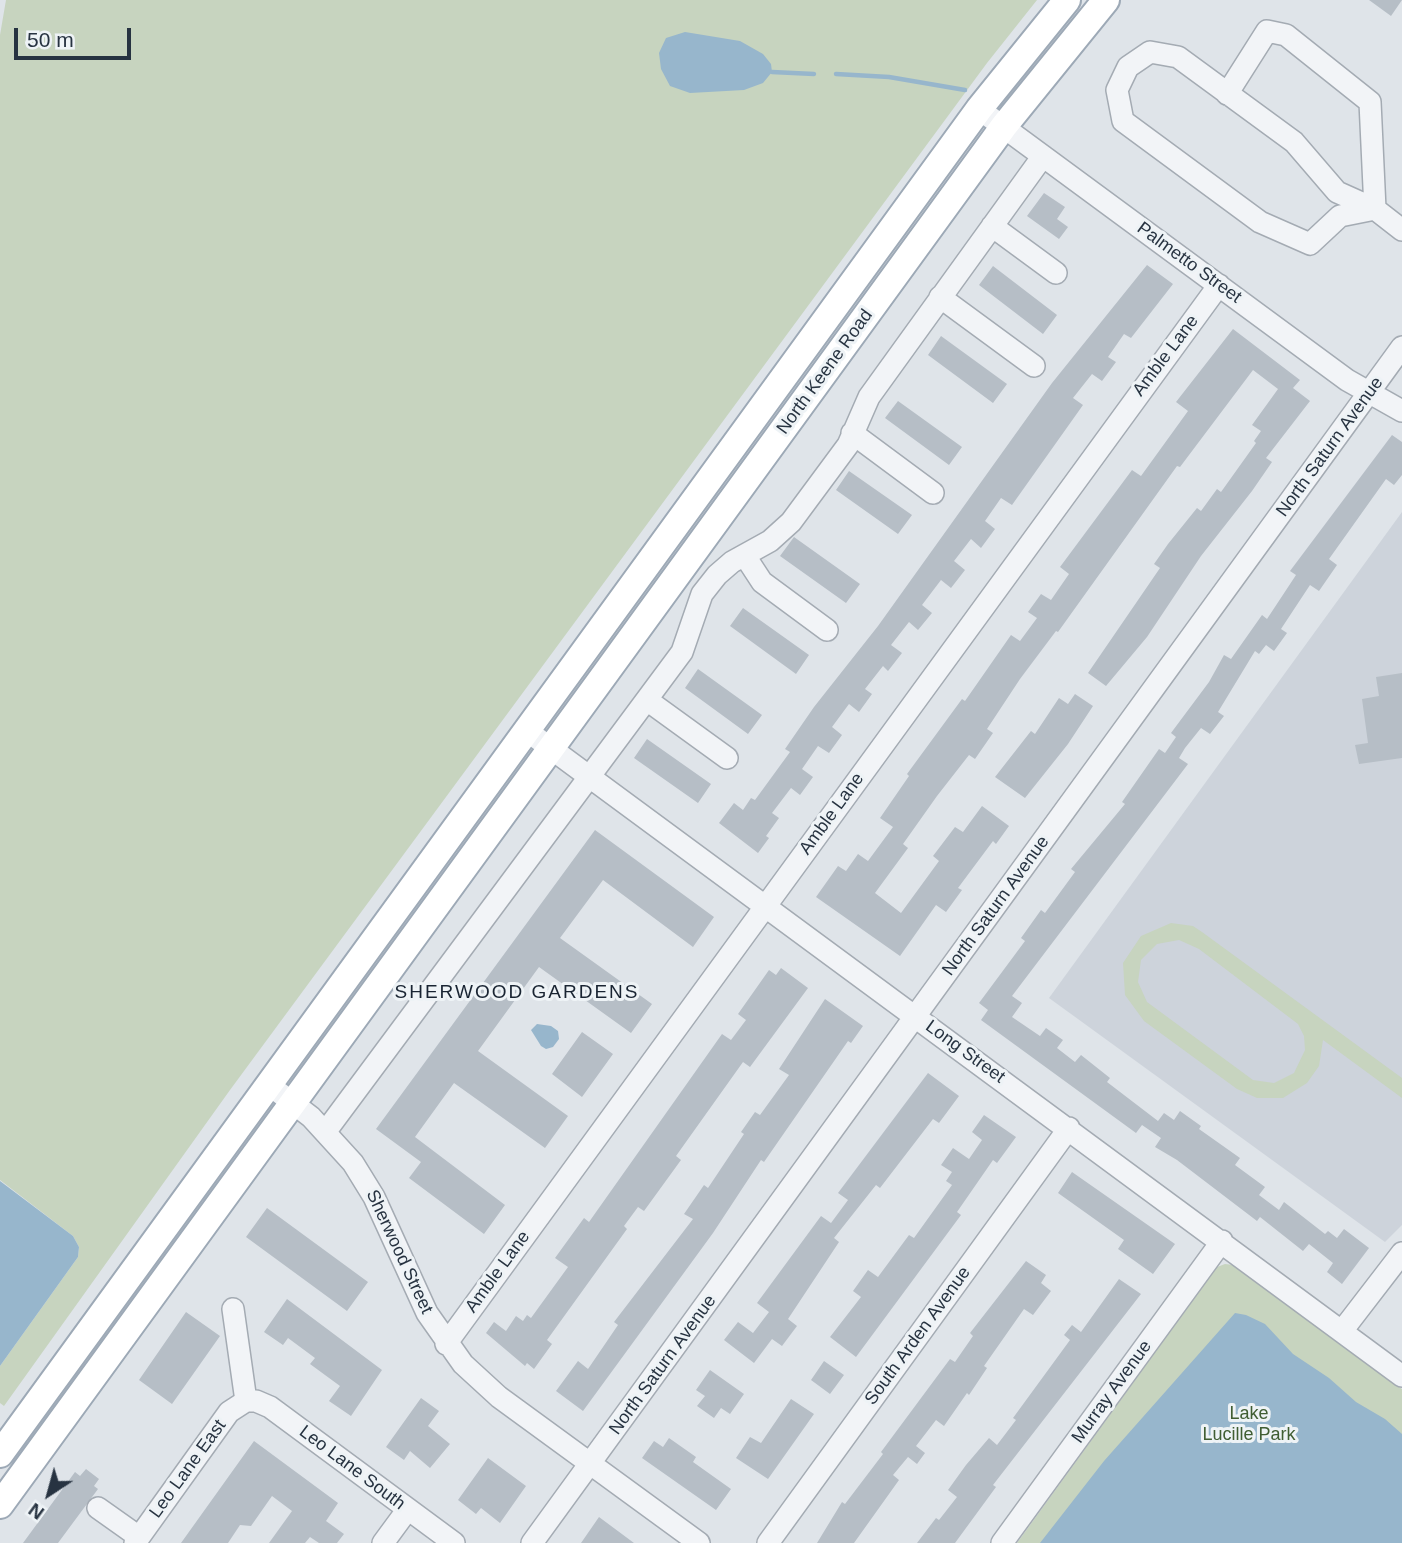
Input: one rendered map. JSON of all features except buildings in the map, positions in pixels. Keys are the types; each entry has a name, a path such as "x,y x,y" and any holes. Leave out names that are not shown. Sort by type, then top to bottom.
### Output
{"main road":[{"name":"North Keene Road","path":"0,1454 979,109 1067,0"},
{"name":"North Keene Road","path":"0,1505 1004,127 1106,0"}],"street":[{"path":"1227,94 1266,31 1286,35 1370,102 1375,209"},
{"path":"1375,209 1340,216 1310,244 1260,222 1123,121 1117,90 1128,67 1150,52 1178,57 1294,142 1337,192 1375,209 1402,230"},
{"name":"Palmetto Street","path":"979,109 1347,380 1402,411"},
{"path":"326,1131 682,652 702,594 717,575 770,541 791,522 848,445 869,397 1044,156"},
{"path":"992,226 1056,273"},
{"name":"Amble Lane","path":"446,1344 1219,285"},
{"path":"940,297 1034,366"},
{"name":"North Saturn Avenue","path":"532,1543 1402,347"},
{"path":"852,433 933,493"},
{"path":"745,556 762,582 827,630"},
{"path":"647,700 727,758"},
{"name":"Long Street","path":"526,730 1402,1376"},
{"name":"Sherwood Street","path":"268,1084 326,1131 354,1163 374,1197 406,1272 446,1344 481,1382 699,1543"},
{"name":"South Arden Avenue","path":"768,1543 1069,1128"},
{"name":"Murray Avenue","path":"1002,1543 1222,1241"},
{"path":"1342,1331 1402,1253"},
{"path":"233,1309 246,1401"},
{"name":"Leo Lane South","path":"246,1401 256,1401 270,1407 454,1543"},
{"name":"Leo Lane East","path":"137,1540 229,1412 246,1401"},
{"path":"98,1508 137,1540"},
{"path":"383,1543 408,1509"}],"shaded area":[{"path":"1402,512 1402,1225 1385,1242 1049,998"}],"green space":[{"path":"6,0 1037,0 987,63 230,1090 4,1406 0,1403 0,1366 78,1257 79,1247 73,1236 0,1180 0,35"},
{"path":"1171,923 1193,926 1402,1078 1402,1098 1323,1040 1319,1066 1307,1083 1283,1098 1257,1098 1237,1089 1144,1021 1125,995 1123,963 1141,936","holes":["1179,940 1199,949 1298,1024 1304,1036 1305,1050 1294,1073 1274,1083 1253,1080 1147,1002 1138,982 1141,960 1157,944"]},
{"name":"Lake Lucille Park","path":"1233,1265 1402,1389 1402,1543 1017,1543 1217,1267"}],"water":[{"path":"685,32 740,41 763,54 771,64 772,72 763,83 744,90 690,93 670,86 661,69 659,53 666,38"},
{"path":"537,1024 551,1026 558,1031 559,1039 553,1047 546,1049 541,1046 531,1030"},
{"path":"0,1181 73,1236 79,1247 78,1257 0,1366"},
{"name":"Lake Lucille Park","path":"1235,1313 1265,1324 1293,1354 1402,1434 1402,1543 1040,1543 1104,1461"}],"waterway":[{"path":"772,72 814,74"},
{"path":"836,74 889,77 965,90"}],"district":[{"name":"SHERWOOD GARDENS","path":"517,993"}]}
